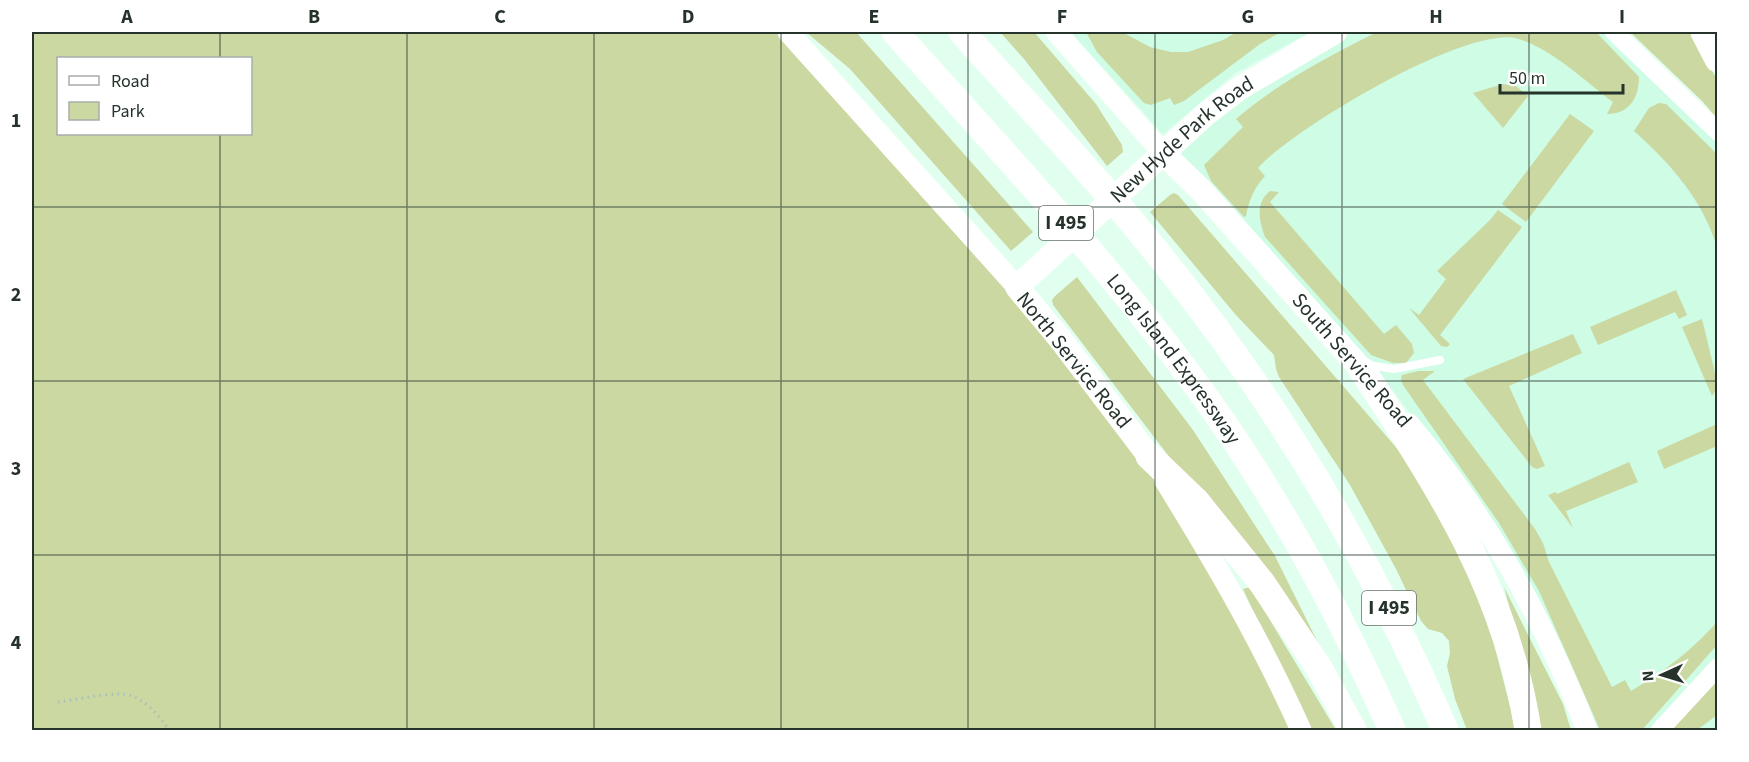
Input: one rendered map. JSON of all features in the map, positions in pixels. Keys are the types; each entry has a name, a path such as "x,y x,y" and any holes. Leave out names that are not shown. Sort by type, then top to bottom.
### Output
{"highway":[{"name":"Long Island Expressway","path":"895,32 1118,283 1225,425 1319,580 1364,668 1392,730"},
{"name":"I 495","path":"962,32 1155,249 1260,390 1354,542 1408,647 1445,730"},
{"path":"1704,32 1718,59"},
{"path":"1359,367 1450,510 1482,573 1509,646 1528,730"},
{"path":"1149,456 1196,501 1262,583 1319,668 1353,730"}],"main road":[{"name":"North Service Road","path":"788,32 1017,287 1068,348 1149,456 1233,593 1301,730"},
{"name":"South Service Road","path":"1056,32 1163,153 1201,190 1436,456 1496,542 1539,620 1565,674 1587,730"},
{"name":"New Hyde Park Road","path":"1017,287 1206,114 1240,88 1335,32"}],"street":[{"path":"1614,32 1718,132"},
{"path":"1660,730 1718,667"}],"lane":[{"path":"1359,367 1394,369 1440,360"}],"path":[{"path":"58,702 116,694 131,695 156,712 169,730"}],"shaded area":[{"path":"1071,32 1310,32 1234,74 1163,134"},
{"path":"1349,32 1604,32 1718,143 1717,730 1594,730 1480,502 1371,363 1179,152 1269,78"}],"green space":[{"path":"32,32 788,32 1149,456 1301,730 32,730"},
{"path":"806,32 856,32 1033,232 1011,251 850,69"},
{"path":"1000,32 1034,32 1096,104 1122,145 1123,152 1107,166 1024,59"},
{"path":"1086,32 1122,32 1150,47 1171,52 1188,52 1223,40 1237,32 1281,32 1260,44 1184,101 1174,105 1170,98 1151,105 1144,103 1097,52"},
{"path":"1377,32 1596,32 1639,77 1639,85 1635,98 1627,108 1607,114 1613,102 1544,50 1519,39 1495,38 1462,47 1383,83 1307,129 1277,151 1258,168 1265,176 1250,199 1244,217 1211,181 1204,165 1243,127 1236,119 1304,71"},
{"path":"1630,32 1692,32 1717,80 1717,118 1702,101"},
{"path":"1503,84 1516,86 1528,96 1503,128 1473,93"},
{"path":"1659,103 1666,104 1717,154 1717,248 1704,214 1695,199 1673,170 1634,131 1649,108"},
{"path":"1570,114 1594,131 1526,222 1502,204"},
{"path":"1270,191 1279,192 1270,202 1384,334 1396,325 1412,344 1414,353 1406,363 1393,363 1371,355 1265,237 1260,219 1260,207"},
{"path":"1174,193 1401,453 1448,527 1490,628 1516,730 1467,730 1455,699 1447,666 1450,653 1449,641 1442,633 1428,629 1421,621 1396,569 1350,485 1279,377 1274,355 1235,314 1150,212"},
{"path":"1498,210 1522,227 1440,335 1450,344 1447,347 1441,346 1409,308 1419,315 1446,279 1437,271"},
{"path":"1077,277 1193,430 1275,556 1336,679 1053,305 1052,300 1055,296"},
{"path":"1676,290 1687,315 1679,319 1675,312 1598,345 1590,327"},
{"path":"1702,319 1717,381 1717,389 1712,396 1682,327"},
{"path":"1573,334 1582,353 1509,386 1545,466 1537,469 1532,467 1463,379"},
{"path":"1418,371 1435,371 1423,380 1535,529 1543,543 1549,562 1612,687 1625,680 1631,691 1677,660 1717,622 1717,645 1642,730 1600,730 1539,591 1499,523 1403,385 1402,375"},
{"path":"1717,424 1717,446 1664,469 1657,451"},
{"path":"1629,462 1638,482 1566,511 1573,528 1548,495 1556,492 1557,494"},
{"path":"1250,587 1336,730 1308,730 1243,589"},
{"path":"1504,587 1563,704 1571,730 1535,730 1531,690"},
{"path":"1717,680 1717,715 1697,730 1670,730"}]}
